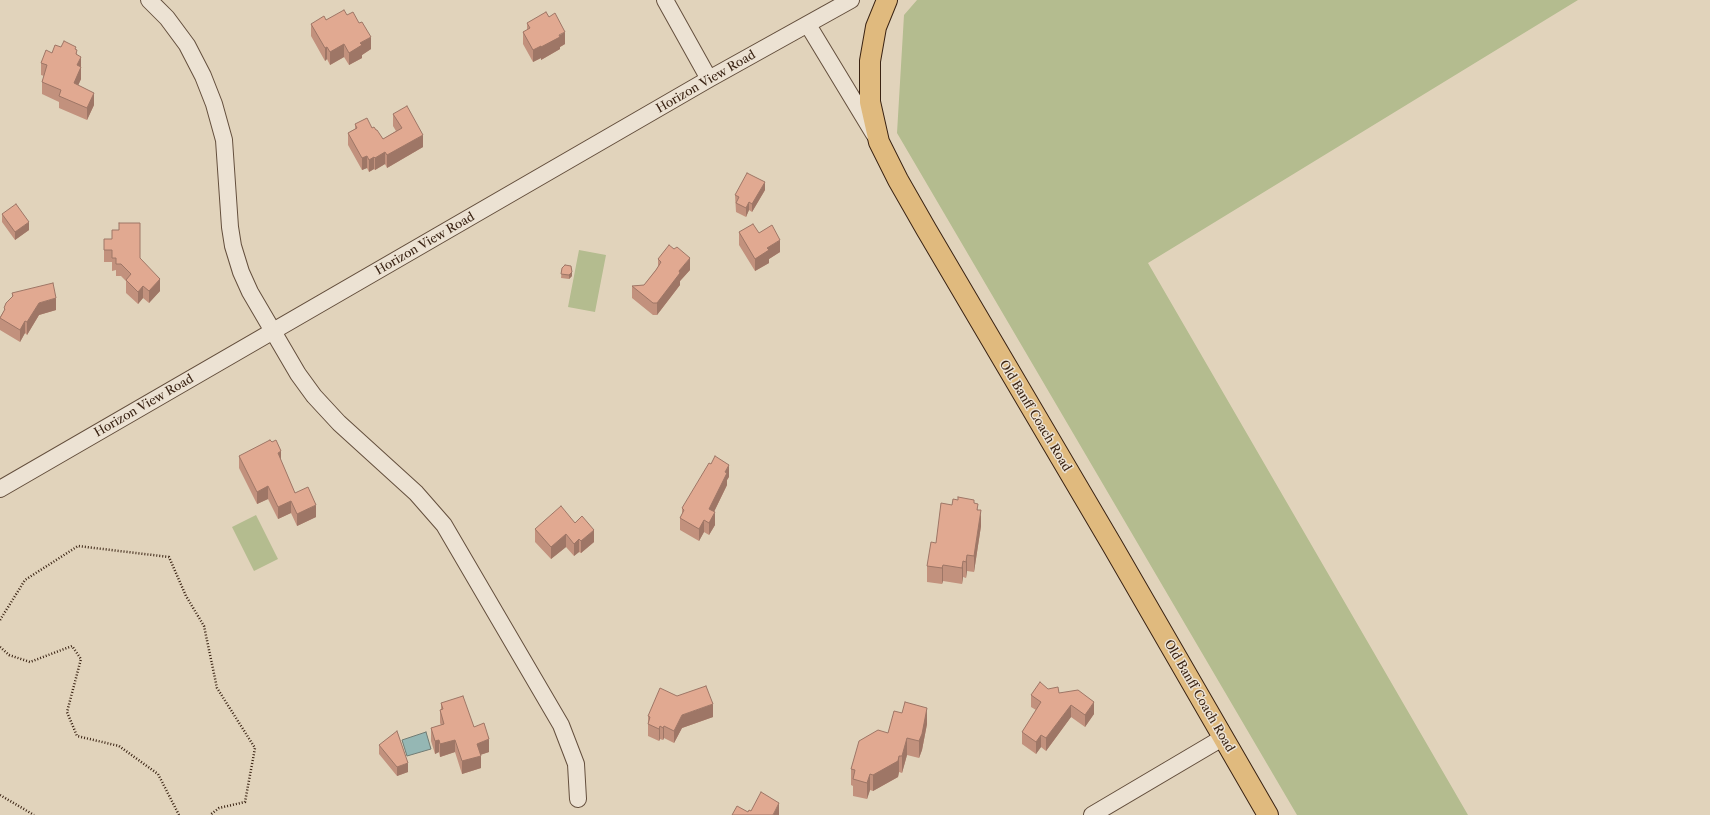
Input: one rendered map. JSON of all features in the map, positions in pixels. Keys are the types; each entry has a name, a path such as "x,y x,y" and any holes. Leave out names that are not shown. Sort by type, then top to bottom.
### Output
{"main road":[{"name":"Old Banff Coach Road","path":"887,0 876,27 870,61 870,102 879,142 929,236 1224,737 1268,815"}],"street":[{"path":"149,0 167,18 187,45 203,76 214,104 224,140 230,227 233,246 241,272 247,285 298,374 314,396 339,423 416,493 444,525 561,725 576,764 578,799"},
{"path":"665,0 709,79"},
{"name":"Horizon View Road","path":"0,489 274,332 709,79 851,0"},
{"path":"808,25 879,142"},
{"path":"1092,815 1224,737"}],"path":[{"path":"0,620 25,580 78,546 169,557 186,596 204,626 217,688 255,748 245,802 219,808 210,815"},
{"path":"0,647 9,655 30,662 72,646 81,659 67,712 77,736 118,746 158,774 180,815"},
{"path":"0,795 34,815"}],"green space":[{"path":"917,0 1578,0 1148,263 1468,815 1297,815 897,133 904,15"},
{"path":"579,250 606,255 595,312 568,307"},
{"path":"256,515 278,559 254,571 232,527"}],"water":[{"path":"426,732 431,749 407,756 402,740"}],"building":[{"path":"344,10 347,15 353,12 359,23 362,22 371,37 360,43 362,45 349,53 344,44 330,52 327,47 325,48 311,24 324,16 326,20"},
{"path":"546,12 549,17 555,13 565,32 559,35 560,37 533,50 523,32 530,28 527,23"},
{"path":"64,41 76,47 76,54 81,57 77,65 81,67 74,83 94,93 87,108 59,96 61,90 42,82 47,65 41,63 46,50 52,53 55,45 61,47"},
{"path":"407,106 423,135 387,155 385,152 369,160 367,156 362,158 348,133 357,128 355,124 367,118 372,128 374,127 377,130 383,139 402,128 393,114"},
{"path":"747,173 765,182 752,204 749,202 746,208 736,203 739,197 735,195"},
{"path":"16,204 29,222 15,232 2,214"},
{"path":"119,223 140,223 140,258 160,279 149,291 143,286 138,292 126,280 131,274 121,264 116,264 116,258 112,258 112,250 104,250 104,239 112,239 112,230 119,230"},
{"path":"753,224 759,233 772,225 780,240 767,248 769,250 755,259 739,232"},
{"path":"669,245 674,249 677,247 690,258 657,303 653,303 632,286 644,285 661,262 658,259"},
{"path":"565,265 571,266 572,272 569,275 561,274 562,268"},
{"path":"53,283 56,298 39,303 20,330 0,318 5,309 6,303 13,296 12,293"},
{"path":"270,440 272,442 276,440 281,451 278,453 295,493 308,487 316,505 297,514 291,501 278,507 268,486 257,492 239,456"},
{"path":"715,456 729,465 725,472 727,473 709,509 715,512 709,523 704,520 699,529 680,518 684,510 682,508 709,463 711,464"},
{"path":"958,497 974,500 974,503 978,504 977,510 981,510 974,556 967,555 966,562 963,561 962,568 943,565 942,568 927,566 931,542 936,543 941,503 952,505 953,499 958,500"},
{"path":"561,506 575,523 582,516 594,530 581,541 579,539 574,544 566,534 551,547 535,529"},
{"path":"1040,682 1048,689 1058,687 1059,693 1078,690 1094,702 1085,715 1071,705 1046,738 1041,735 1036,742 1022,732 1041,702 1031,695"},
{"path":"706,686 713,704 682,715 674,731 664,726 663,728 660,726 659,729 648,724 650,717 648,716 660,688 677,696"},
{"path":"463,696 474,727 484,723 489,739 477,744 481,756 462,761 455,740 440,744 439,740 435,741 431,728 444,724 440,710 443,709 441,703"},
{"path":"905,702 927,708 922,734 919,741 907,738 902,756 899,756 898,761 873,775 870,774 867,783 853,779 855,770 851,769 859,741 878,730 888,733 894,711 902,713"},
{"path":"397,731 408,763 397,767 379,745"},
{"path":"761,792 779,803 773,815 732,815 737,806 748,812 749,810 751,811"}]}
